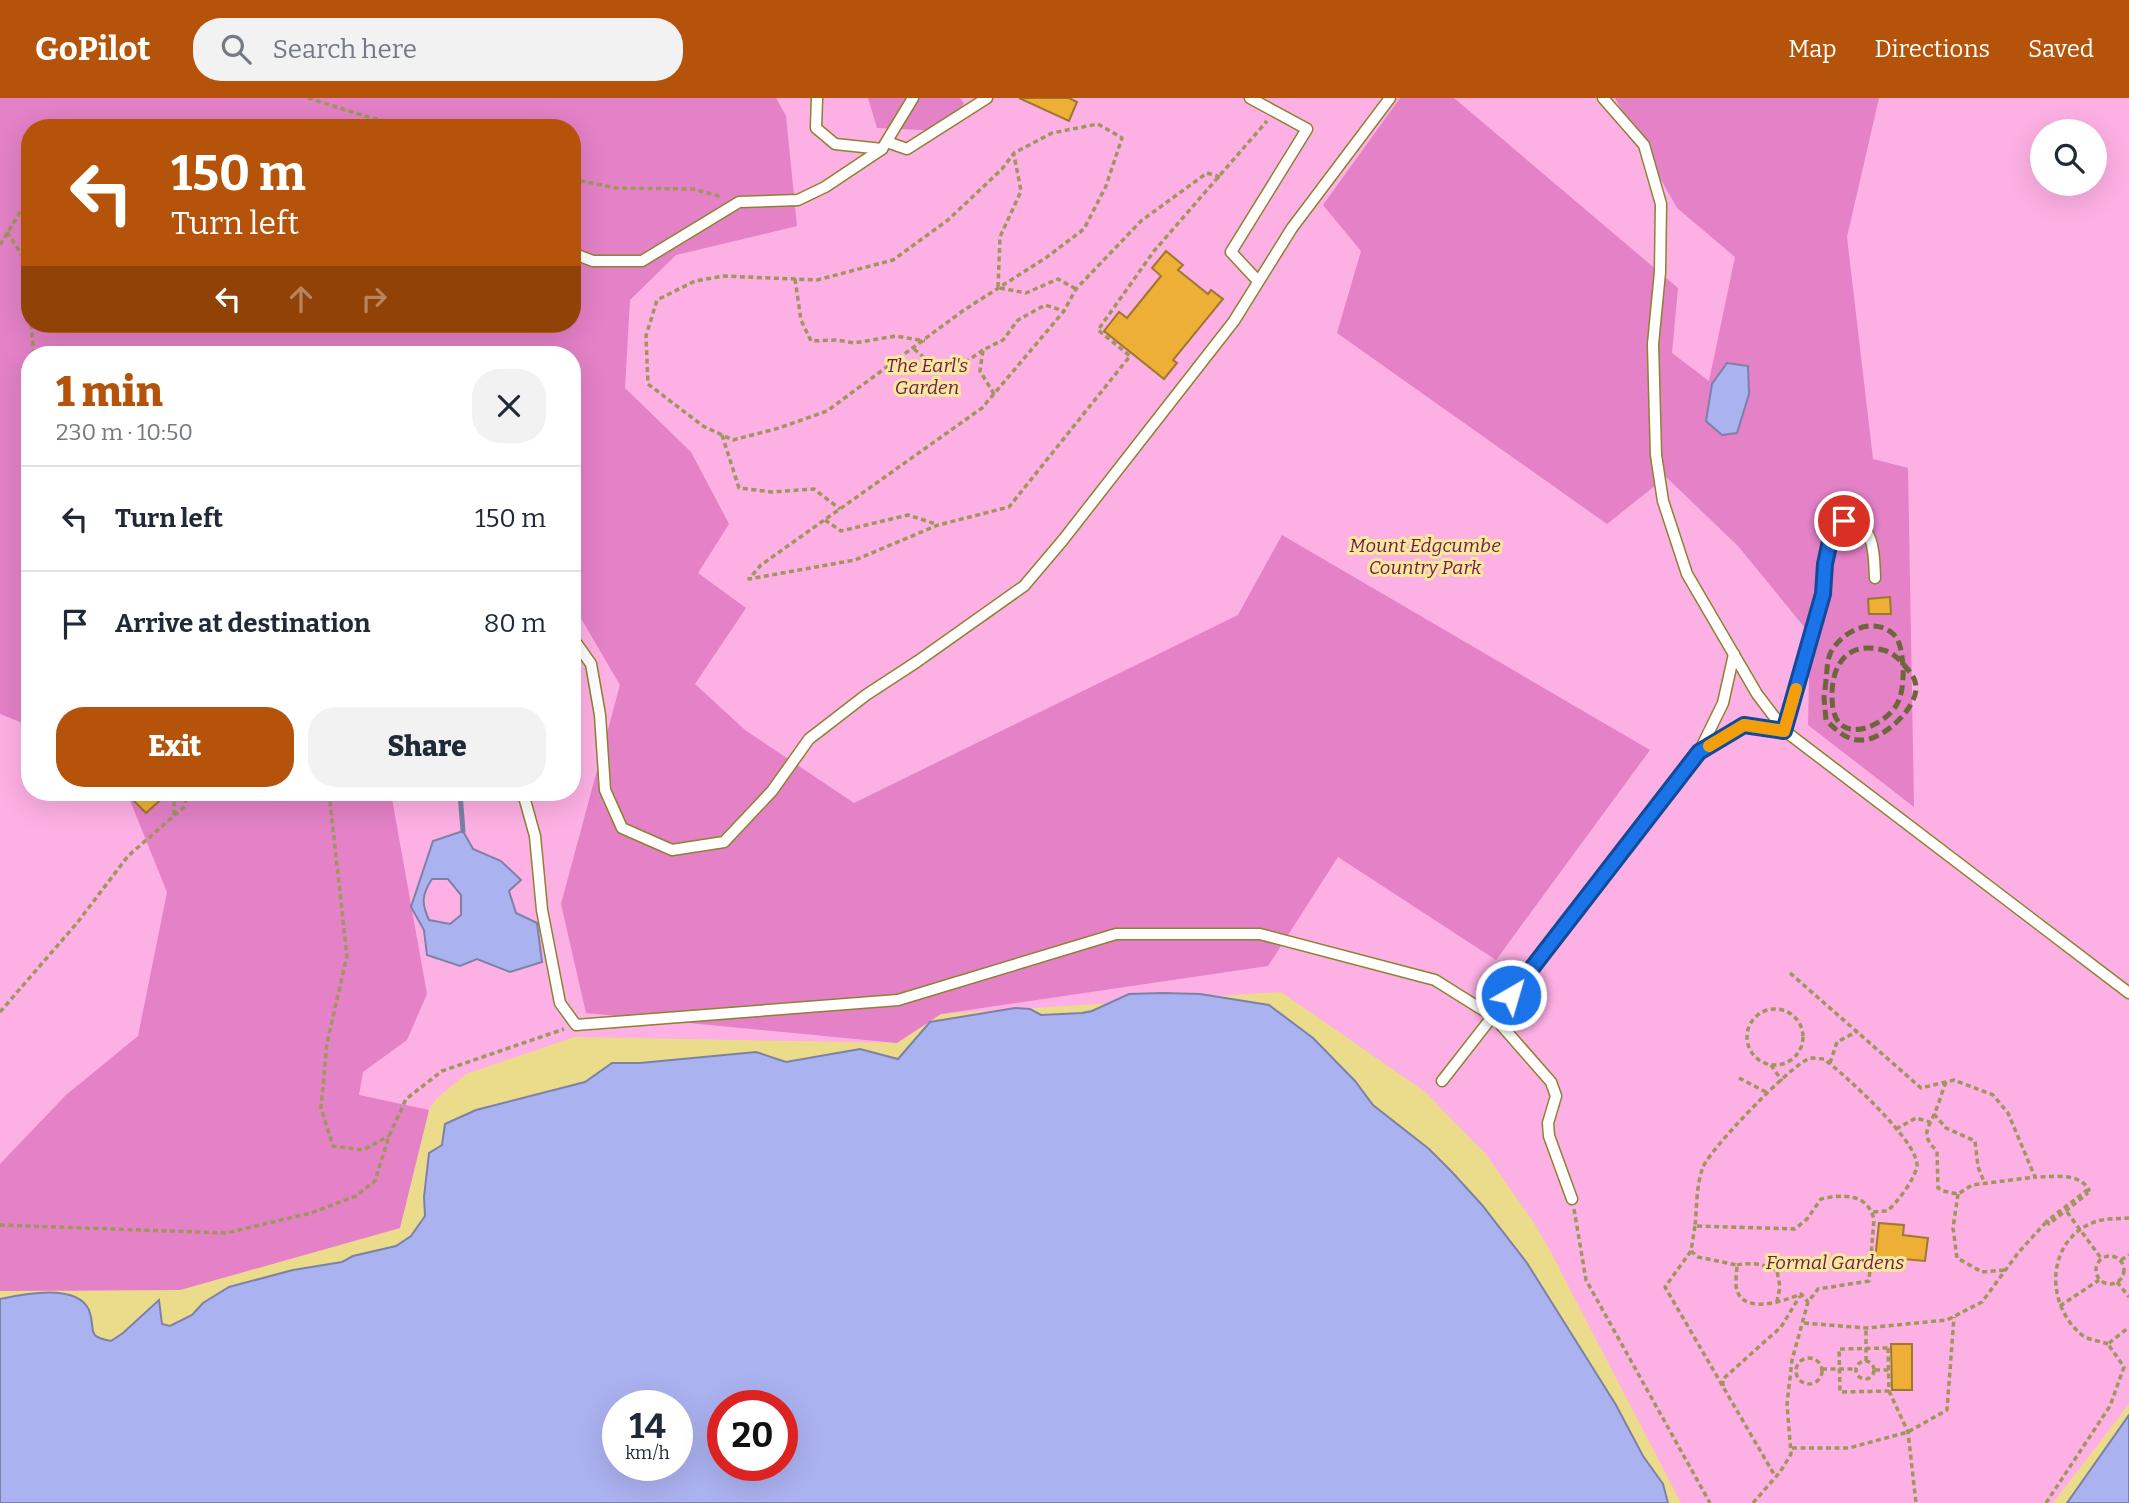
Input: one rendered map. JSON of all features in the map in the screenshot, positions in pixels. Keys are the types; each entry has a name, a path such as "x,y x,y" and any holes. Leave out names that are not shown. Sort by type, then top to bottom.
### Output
{"lane":[{"path":"817,98 816,128 835,144 884,145 907,149 987,98"},
{"path":"581,256 593,261 642,261 739,202 798,200 825,187 884,145 913,98"},
{"path":"1250,98 1307,130 1231,252 1258,281"},
{"path":"581,650 591,664 600,715 605,790 622,828 672,850 724,842 772,791 809,739 866,695 1024,586 1234,321 1292,228 1390,98"},
{"path":"1603,98 1644,145 1661,204 1660,272 1653,344 1656,455 1663,501 1688,575 1757,694 1784,731 2129,993"},
{"path":"1784,731 1823,594 1825,564 1837,525 1844,521 1855,523 1866,531 1873,543 1875,578"},
{"path":"1442,1080 1699,752 1723,702 1734,654"},
{"path":"1699,752 1744,725 1784,731"},
{"path":"525,801 535,836 542,910 560,1003 576,1025 898,1000 1116,934 1259,934 1435,980 1494,1017 1551,1082 1556,1096 1548,1123 1549,1136 1572,1199"}],"path":[{"path":"308,98 377,119"},
{"path":"1220,177 1208,173 1141,221 1076,289 1064,311 982,408 761,565 749,579 855,560 938,525 1009,507 1130,356 1098,330 1154,251 1220,177 1275,112"},
{"path":"1098,124 1122,138 1106,186 1084,229 1047,257 964,310 827,411 733,440 703,426 648,384 646,336 657,300 695,281 724,276 795,279 817,280 893,260 948,220 1002,169 1014,153 1052,133 1098,124"},
{"path":"998,287 1000,237 1021,191 1014,153"},
{"path":"581,181 616,188 693,189 739,202"},
{"path":"0,245 21,209"},
{"path":"7,232 21,253"},
{"path":"795,279 801,320 811,341 837,340 854,343 896,336 925,341"},
{"path":"998,287 1026,293 1058,279 1076,289"},
{"path":"914,349 933,366 956,369 1003,340 1018,320 1045,305 1064,311"},
{"path":"983,350 980,371 994,394"},
{"path":"722,435 739,488 772,492 814,489 840,509"},
{"path":"825,520 841,531 908,515 938,525"},
{"path":"174,801 174,816"},
{"path":"0,1012 77,923 128,856 184,807 185,801"},
{"path":"329,801 347,956 327,1043 321,1108 333,1146 363,1150 389,1136"},
{"path":"1790,973 1921,1088 1954,1080 1993,1095 2008,1113 2035,1177"},
{"path":"1767,1009 1786,1010 1800,1022 1804,1041 1800,1050 1788,1062 1772,1065 1762,1062 1755,1056 1747,1039 1747,1029 1752,1021 1767,1009"},
{"path":"0,1225 226,1233 311,1213 356,1196 375,1181 389,1136 406,1100 442,1070 576,1025"},
{"path":"1830,1063 1837,1042 1858,1031"},
{"path":"1800,1050 1809,1058 1824,1059 1830,1063 1896,1129 1913,1150 1917,1166 1900,1200 1887,1211 1872,1212"},
{"path":"1776,1477 1665,1287 1691,1251 1704,1165 1738,1122 1809,1058"},
{"path":"1772,1065 1782,1081"},
{"path":"1739,1078 1768,1093"},
{"path":"1946,1082 1926,1129 1929,1143 1937,1151 1938,1188 1958,1194 1972,1185 2035,1177 2065,1177 2086,1183 2089,1189 2087,1194 2067,1212 2049,1224 2047,1222"},
{"path":"1934,1114 1947,1128 1975,1141 1978,1167 1985,1184"},
{"path":"1896,1129 1916,1118 1930,1122"},
{"path":"1804,1322 1866,1328 1947,1320 1954,1317 1982,1302 2047,1222 2086,1191"},
{"path":"1696,1226 1795,1229 1807,1219 1822,1199 1842,1194 1856,1197 1872,1212 1874,1219 1869,1281 1818,1289 1808,1302 1792,1360 1793,1374 1801,1381 1814,1383 1820,1378 1822,1369 1818,1361 1807,1358 1797,1365 1793,1374 1787,1404 1791,1454 1776,1477 1753,1503"},
{"path":"1958,1194 1953,1228 1957,1258 1982,1272 2006,1270"},
{"path":"1572,1199 1586,1280 1710,1503"},
{"path":"2067,1212 2101,1258"},
{"path":"2046,1503 2110,1406 2124,1367 2108,1344 2083,1336 2060,1306 2054,1280 2063,1246 2080,1229 2104,1219 2129,1218"},
{"path":"1691,1251 1698,1257 1737,1265 1749,1263 1769,1266 1777,1271 1780,1287 1777,1301"},
{"path":"2111,1255 2121,1260 2123,1275 2117,1282 2108,1284 2099,1280 2095,1271 2101,1258 2111,1255"},
{"path":"2121,1260 2129,1255"},
{"path":"1737,1265 1736,1291 1744,1301 1754,1304 1801,1294"},
{"path":"2060,1306 2099,1280"},
{"path":"2117,1282 2129,1297"},
{"path":"1801,1294 1808,1302"},
{"path":"1723,1387 1723,1379 1781,1327 1801,1294"},
{"path":"1791,1448 1849,1448 1908,1432 1947,1410 1954,1317"},
{"path":"2108,1344 2129,1327"},
{"path":"1866,1328 1866,1361"},
{"path":"1889,1391 1840,1392 1839,1349 1888,1348 1889,1391 1908,1432 1916,1503"},
{"path":"1866,1361 1873,1365 1875,1370 1873,1376 1866,1379 1860,1377 1856,1369 1860,1362 1866,1361"},
{"path":"1822,1369 1856,1369"},
{"path":"1875,1370 1889,1370"},
{"path":"1866,1379 1866,1391"}],"green space":[{"name":"Mount Edgcumbe Country Park","path":"0,98 2129,98 2129,1404 2053,1503 1681,1503 1548,1247 1485,1153 1424,1091 1281,992 941,1014 897,1043 575,1037 466,1074 436,1099 429,1110 400,1228 180,1290 0,1291"}],"shaded area":[{"path":"0,98 776,98 786,116 797,226 676,255 630,300 625,388 691,452 729,524 698,573 746,608 695,684 745,730 854,803 1238,615 1282,535 1650,750 1496,960 1338,857 1268,966 941,1014 897,1043 586,1013 561,904 620,685 581,618 581,346 21,346 21,722 0,714"},
{"path":"868,98 960,98 964,103 944,131 877,128"},
{"path":"1400,98 1454,98 1678,288 1672,353 1709,381 1735,257 1677,208 1615,98 1879,98 1847,237 1873,459 1908,468 1914,807 1808,725 1810,634 1738,546 1666,477 1607,524 1337,333 1361,251 1323,205"},
{"path":"130,801 392,801 427,994 407,1040 363,1072 359,1095 429,1110 400,1228 180,1290 0,1291 0,1164 66,1095 138,1036 167,892"}],"water":[{"path":"1727,363 1748,366 1749,394 1737,433 1722,435 1706,421 1712,384"},
{"path":"463,831 473,849 501,861 521,880 509,891 516,913 537,923 542,962 510,972 477,959 460,966 427,955 424,930 411,907 433,841","holes":["432,879 448,879 461,895 461,915 450,924 429,920 424,904 426,889"]},
{"path":"1129,994 1200,994 1269,1005 1313,1038 1355,1081 1373,1105 1429,1149 1452,1172 1482,1205 1527,1263 1616,1405 1643,1456 1663,1484 1668,1503 0,1503 0,1299 48,1292 73,1296 89,1310 94,1334 111,1341 159,1300 162,1324 170,1326 192,1315 203,1303 229,1287 293,1270 342,1262 353,1256 396,1246 411,1236 425,1216 424,1197 429,1153 442,1145 445,1124 476,1110 585,1082 612,1063 640,1063 756,1052 786,1062 860,1049 898,1059 930,1022 1015,1008 1030,1009 1041,1015 1092,1011"},
{"path":"2129,1415 2129,1503 2067,1503"}],"building":[{"path":"1019,98 1069,98 1077,102 1069,121"},
{"path":"1166,251 1183,265 1178,270 1208,294 1211,290 1223,299 1173,360 1177,363 1164,379 1104,331 1119,312 1127,318 1161,276 1152,268"},
{"path":"1890,597 1891,614 1869,614 1868,599"},
{"path":"134,801 159,801 146,813"},
{"path":"1879,1223 1904,1225 1903,1235 1928,1238 1925,1261 1892,1258 1891,1262 1875,1260"},
{"path":"1891,1344 1912,1344 1912,1390 1892,1390"}],"waterway":[{"path":"461,801 463,831"}],"railway":[{"path":"1826,680 1826,720 1851,739 1870,739 1888,729 1904,714 1915,696 1915,681 1910,673 1906,668 1904,665 1902,662 1892,654 1869,648 1857,650 1840,662 1836,672 1832,696 1837,720 1844,727 1863,729 1883,719 1897,704 1903,674 1903,668 1903,662 1899,644 1892,633 1875,626 1857,629 1841,639 1830,654 1826,680"}],"slow traffic":[{"path":"1709,746 1744,725 1784,731 1796,689"}],"route":[{"path":"1511,995 1699,752 1744,725 1784,731 1823,594 1830,541 1837,525 1844,521"}],"park label":[{"name":"The Earl's Garden","path":"927,376"},
{"name":"Formal Gardens","path":"1835,1262"}]}
